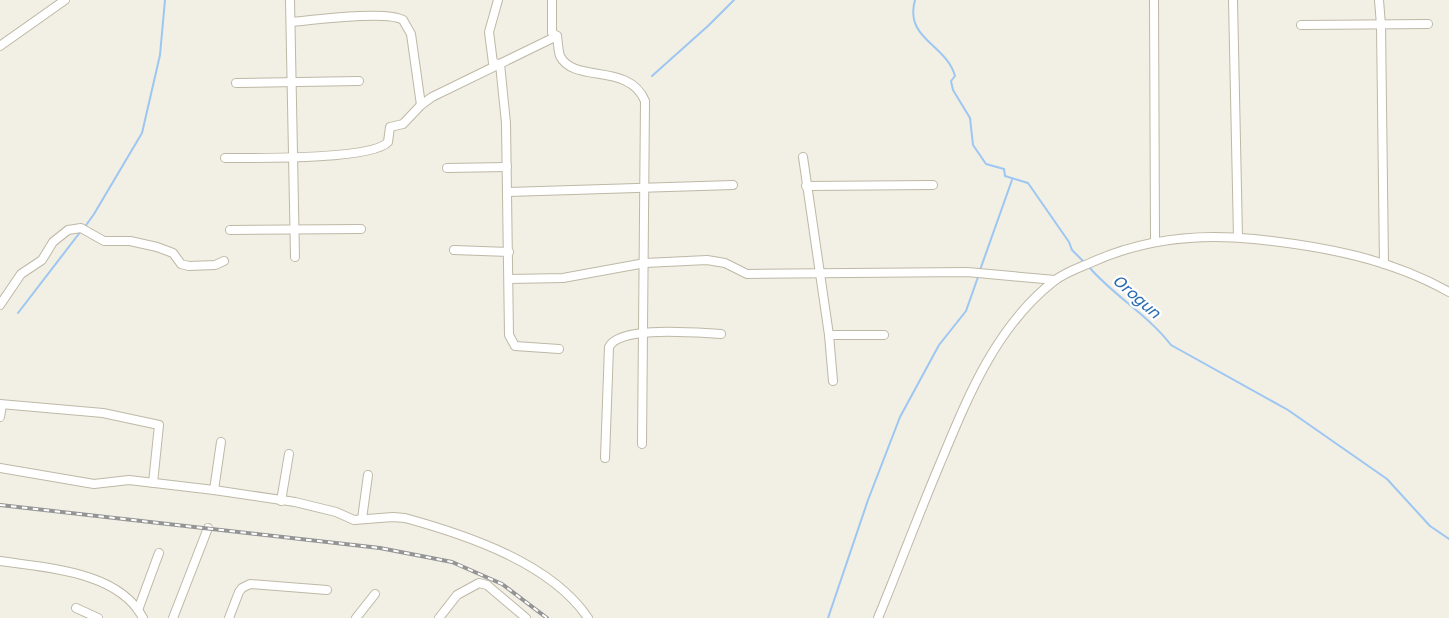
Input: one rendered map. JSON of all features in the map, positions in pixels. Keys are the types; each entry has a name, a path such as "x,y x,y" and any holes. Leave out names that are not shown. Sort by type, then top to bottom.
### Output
{"street":[{"path":"0,46 65,0"},
{"path":"290,0 295,156 295,257"},
{"path":"498,0 489,32 493,63 500,64"},
{"path":"552,0 552,33 557,36 560,55 566,62 580,70 630,82 641,92 645,102 645,333 642,444"},
{"path":"1154,0 1155,240"},
{"path":"1234,0 1238,237"},
{"path":"1379,0 1381,25 1384,264"},
{"path":"291,22 354,17 390,17 403,20 411,34 421,105"},
{"path":"1300,25 1428,24"},
{"path":"225,158 357,154 381,148 388,142 390,127 403,124 421,105 557,36"},
{"path":"500,64 506,123 509,252 508,335 515,346 522,348 559,349"},
{"path":"236,83 359,81"},
{"path":"803,157 818,274 829,335 833,381"},
{"path":"447,168 507,167"},
{"path":"508,192 733,185"},
{"path":"806,186 933,185"},
{"path":"0,305 21,274 42,260 53,242 68,230 81,228 104,241 130,241 150,245 173,253 181,264 189,266 216,265 224,261"},
{"path":"230,230 361,229"},
{"path":"878,618 959,418 986,365 1013,322 1055,280 1117,250 1155,240 1238,237 1307,244 1340,251 1414,275 1449,292"},
{"path":"454,250 509,252"},
{"path":"509,279 563,278 645,263 707,260 725,263 747,274 967,272 1055,280"},
{"path":"605,458 609,348 614,340 620,336 645,333 721,334"},
{"path":"829,335 884,335"},
{"path":"0,417 1,404 103,413 159,425 153,483"},
{"path":"214,490 221,442"},
{"path":"281,501 289,454"},
{"path":"0,468 94,484 129,480 214,490 336,512 354,520 405,518 488,544 555,583 567,592 588,618"},
{"path":"362,519 368,475"},
{"path":"173,618 208,528"},
{"path":"138,610 159,553"},
{"path":"0,562 76,573 97,580 122,594 138,610 143,618"},
{"path":"439,618 457,595 479,583 487,585 526,618"},
{"path":"229,618 239,592 250,584 327,590"},
{"path":"356,618 376,594"},
{"path":"76,608 98,618"}],"waterway":[{"path":"84,228 142,133 160,55 165,0"},
{"path":"652,76 734,0"},
{"name":"Orogun","path":"915,0 913,13 915,24 920,33 950,65 955,76 951,81 953,90 970,118 973,145 986,164 1004,169 1005,176 1028,183 1069,242 1072,250 1084,262"},
{"path":"980,270 1012,180"},
{"path":"18,313 81,231"},
{"name":"Orogun","path":"1089,267 1152,324 1171,345 1288,410 1387,479 1430,526 1449,539"},
{"path":"828,618 868,500 900,417 939,345 966,311 978,277"}],"railway":[{"path":"0,505 380,548 452,562 502,584 547,618"}]}
